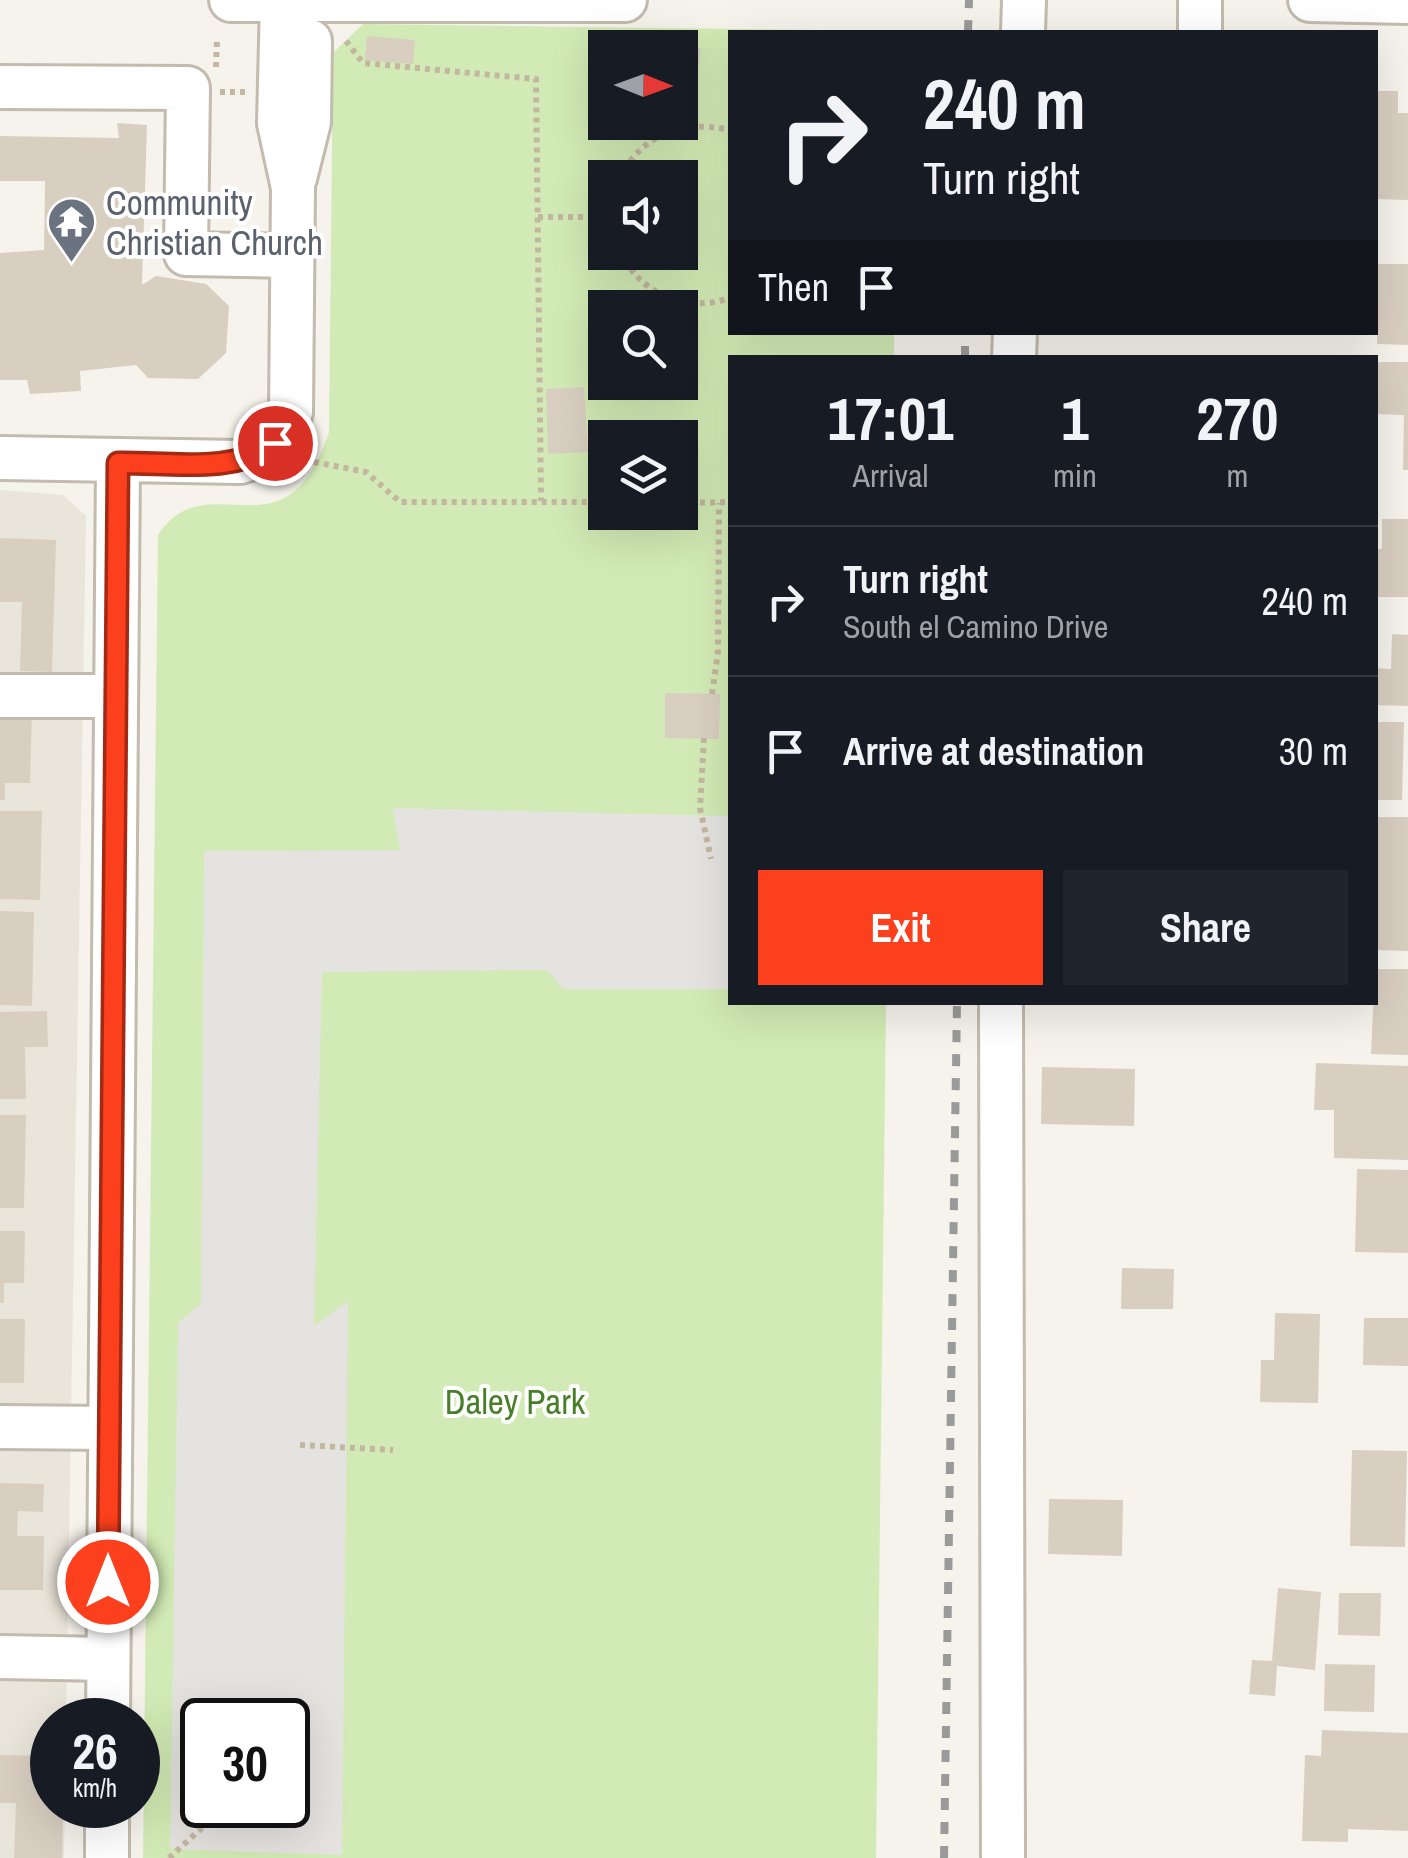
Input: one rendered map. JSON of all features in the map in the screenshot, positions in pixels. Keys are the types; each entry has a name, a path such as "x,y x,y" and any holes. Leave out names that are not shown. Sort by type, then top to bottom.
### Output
{"street":[{"path":"231,0 270,0"},
{"path":"282,0 279,123 293,188"},
{"path":"298,0 624,0"},
{"path":"0,458 118,463 240,462 259,456 286,430 291,412 293,188 309,122 310,0"},
{"path":"1023,30 1024,0"},
{"path":"1200,0 1200,30"},
{"path":"1310,0 1408,2"},
{"path":"0,87 188,88 186,254 292,256"},
{"path":"108,1698 118,463"},
{"path":"0,696 116,696"},
{"path":"1001,1005 1003,1858"},
{"path":"0,1427 110,1428"},
{"path":"0,1657 108,1659"},
{"path":"106,1858 107,1828"}],"path":[{"path":"345,39 363,63 536,79 545,423 541,501"},
{"path":"629,160 650,139 677,128 705,124 728,130"},
{"path":"538,217 588,217"},
{"path":"629,270 652,291 680,303 712,304 728,299"},
{"path":"314,462 366,472 400,502 588,502"},
{"path":"698,502 728,502"},
{"path":"712,694 718,652 719,503"},
{"path":"704,738 700,808 711,859"},
{"path":"300,1445 393,1450"},
{"path":"169,1858 203,1828"}],"shaded area":[{"path":"0,490 63,495 86,516 66,1698 30,1698 30,1828 65,1828 64,1858 0,1858"},
{"path":"393,808 728,816 728,989 563,989 547,970 322,972 314,1326 348,1301 342,1855 170,1849 178,1323 201,1304 204,851 400,850"}],"green space":[{"name":"Daley Park","path":"363,24 821,30 728,30 728,335 894,335 894,355 728,355 728,1005 886,1005 876,1858 143,1858 143,1828 160,1828 160,1698 145,1698 158,535 178,514 200,506 269,503 291,494 311,472 329,432 333,53"}],"building":[{"path":"367,36 415,40 413,64 365,60"},
{"path":"1378,91 1398,91 1398,113 1408,113 1408,200 1378,199"},
{"name":"Community Christian Church","path":"117,123 147,125 142,285 156,276 206,284 229,306 226,353 198,379 148,378 136,365 80,371 81,391 30,394 27,380 0,380 0,253 44,250 45,181 0,181 0,136 119,138"},
{"path":"1378,264 1408,264 1408,345 1377,344"},
{"path":"1378,362 1408,362 1408,470 1403,470 1404,415 1378,414"},
{"path":"584,387 588,452 548,454 546,389"},
{"path":"1382,519 1408,519 1408,597 1378,597 1378,549 1382,549"},
{"path":"0,538 56,540 52,672 20,671 22,602 0,602"},
{"path":"1392,634 1408,635 1408,706 1378,705 1378,668 1391,669"},
{"path":"665,693 720,694 719,739 665,738"},
{"path":"0,709 32,710 30,783 5,783 5,800 0,800"},
{"path":"1378,722 1404,722 1402,800 1378,800"},
{"path":"0,811 42,811 40,900 0,899"},
{"path":"1378,817 1408,817 1408,951 1378,950"},
{"path":"0,911 34,912 32,1006 0,1005"},
{"path":"1378,969 1408,969 1408,1055 1371,1054"},
{"path":"47,1011 48,1047 25,1047 26,1099 0,1099 0,1012"},
{"path":"1316,1063 1408,1066 1408,1160 1334,1158 1334,1110 1314,1110"},
{"path":"1042,1067 1135,1069 1134,1126 1041,1124"},
{"path":"0,1115 26,1115 24,1208 0,1208"},
{"path":"1357,1169 1408,1170 1408,1253 1355,1252"},
{"path":"0,1231 25,1231 24,1283 4,1283 4,1303 0,1303"},
{"path":"1122,1268 1174,1269 1173,1309 1121,1309"},
{"path":"1275,1313 1320,1314 1318,1403 1260,1402 1261,1360 1274,1360"},
{"path":"1364,1318 1408,1318 1408,1366 1363,1365"},
{"path":"0,1319 25,1319 24,1383 0,1383"},
{"path":"1352,1450 1407,1451 1405,1547 1350,1546"},
{"path":"0,1483 44,1484 43,1512 18,1511 17,1536 44,1536 43,1590 0,1590"},
{"path":"1049,1499 1123,1500 1122,1556 1048,1554"},
{"path":"1278,1588 1321,1592 1315,1670 1277,1666 1275,1696 1249,1694 1252,1660 1272,1661"},
{"path":"1339,1593 1381,1593 1380,1636 1338,1635"},
{"path":"1325,1664 1375,1665 1374,1712 1324,1711"},
{"path":"1322,1730 1408,1733 1408,1831 1348,1829 1348,1842 1302,1841 1305,1755 1321,1756"},
{"path":"0,1755 30,1756 30,1828 63,1828 62,1858 14,1858 16,1803 0,1803"}],"railway":[{"path":"968,30 969,0"},
{"path":"965,335 965,355"},
{"path":"944,1858 957,1005"}],"place":[{"name":"Community Christian Church","path":"71,264"}],"route":[{"path":"108,1582 118,463 240,462 259,456 275,443"}]}
